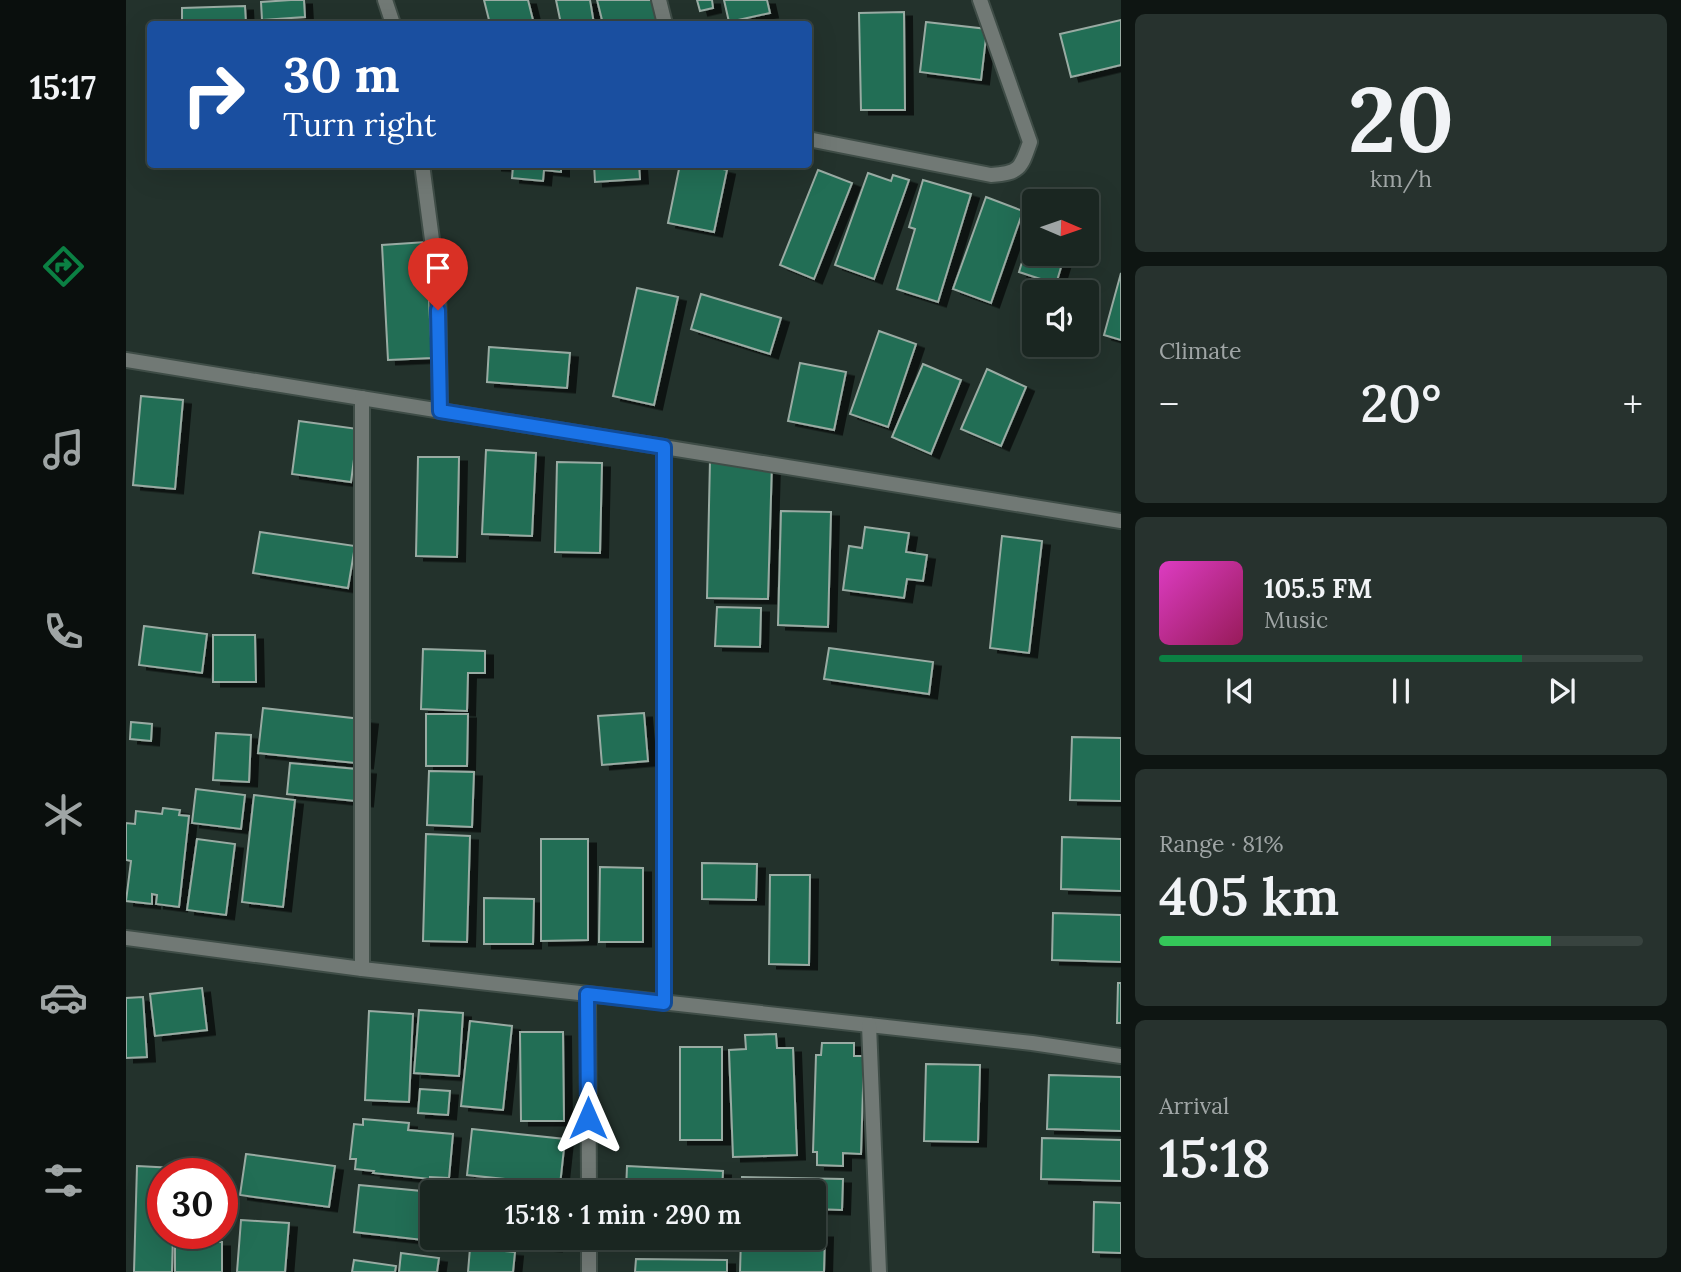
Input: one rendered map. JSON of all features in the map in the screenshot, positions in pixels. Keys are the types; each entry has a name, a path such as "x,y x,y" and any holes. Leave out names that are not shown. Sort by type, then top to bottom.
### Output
{"street":[{"path":"385,0 392,21"},
{"path":"659,0 664,21"},
{"path":"812,140 991,175 1009,174 1023,163 1030,142 980,0"},
{"path":"423,168 438,285 440,411"},
{"path":"126,360 1121,521"},
{"path":"362,398 362,970"},
{"path":"664,447 664,1003"},
{"path":"126,938 362,970 1121,1055"},
{"path":"587,994 589,1180"},
{"path":"869,1025 879,1272"},
{"path":"589,1250 589,1272"}],"building":[{"path":"304,0 305,17 262,20 261,2"},
{"path":"484,0 528,0 533,21 489,21"},
{"path":"556,0 590,0 594,21 560,21"},
{"path":"597,0 652,0 657,21 602,21"},
{"path":"697,0 712,0 713,8 700,11"},
{"path":"724,0 767,0 770,13 729,21"},
{"path":"245,6 246,21 182,21 182,8"},
{"path":"904,12 905,110 861,110 859,13"},
{"path":"1121,20 1121,65 1071,77 1060,34"},
{"path":"926,22 987,29 981,80 920,72"},
{"path":"513,168 561,168 561,172 544,170 543,181 512,178"},
{"path":"594,168 639,168 640,179 595,182"},
{"path":"679,168 727,170 714,232 668,223"},
{"path":"818,170 852,183 814,279 780,265"},
{"path":"868,173 891,181 893,175 909,180 874,279 835,265"},
{"path":"923,180 971,194 938,302 897,289 915,229 909,227"},
{"path":"986,197 1022,211 991,303 953,289"},
{"path":"426,242 432,358 388,360 382,245"},
{"path":"1022,262 1022,266 1061,266 1057,280 1044,280 1019,272"},
{"path":"1121,273 1121,340 1104,335"},
{"path":"637,288 678,297 654,405 613,396"},
{"path":"701,294 781,318 770,354 691,329"},
{"path":"879,331 916,344 888,427 850,414"},
{"path":"489,347 570,353 567,388 487,382"},
{"path":"800,363 846,372 834,430 788,421"},
{"path":"923,364 961,380 931,454 892,437"},
{"path":"987,369 1026,387 1001,446 961,429"},
{"path":"141,396 183,400 175,489 133,485"},
{"path":"299,421 358,429 351,482 292,474"},
{"path":"486,450 536,453 532,536 482,534"},
{"path":"418,457 459,457 457,557 416,556"},
{"path":"710,460 772,462 768,599 707,598"},
{"path":"557,462 602,463 600,553 555,552"},
{"path":"781,511 831,512 828,627 778,625"},
{"path":"865,527 909,533 906,552 927,555 923,581 907,579 904,598 843,590 849,546 862,548"},
{"path":"260,532 355,546 348,588 253,573"},
{"path":"1002,536 1042,541 1029,653 990,648"},
{"path":"717,607 761,608 760,647 715,646"},
{"path":"144,626 207,634 202,673 139,665"},
{"path":"213,635 255,635 256,682 213,682"},
{"path":"829,648 933,662 929,694 824,679"},
{"path":"423,649 485,651 485,673 468,673 467,711 421,709"},
{"path":"263,708 370,720 365,764 258,753"},
{"path":"644,713 648,761 602,765 598,716"},
{"path":"426,714 468,714 467,766 426,766"},
{"path":"131,722 152,724 151,741 130,739"},
{"path":"216,733 251,735 249,782 213,780"},
{"path":"1072,737 1121,738 1121,801 1070,800"},
{"path":"290,763 368,770 365,802 287,794"},
{"path":"429,771 474,772 472,827 427,825"},
{"path":"196,789 245,795 241,829 192,823"},
{"path":"254,795 295,800 283,907 242,902"},
{"path":"163,808 180,810 179,815 189,816 179,907 156,904 157,895 152,894 152,904 126,901 131,861 126,860 126,823 135,824 136,811 162,814"},
{"path":"426,834 470,836 467,942 423,941"},
{"path":"1062,837 1121,839 1121,891 1061,889"},
{"path":"197,839 235,844 226,915 187,910"},
{"path":"541,839 588,839 588,940 541,941"},
{"path":"702,863 757,864 756,900 702,899"},
{"path":"600,867 643,868 643,942 599,942"},
{"path":"770,875 810,875 809,965 769,964"},
{"path":"484,898 534,899 533,944 484,944"},
{"path":"1053,913 1121,915 1121,962 1052,960"},
{"path":"1118,983 1121,983 1121,1023 1117,1023"},
{"path":"202,988 207,1030 155,1036 150,994"},
{"path":"143,997 147,1057 126,1058 126,998"},
{"path":"419,1010 463,1013 459,1076 414,1073"},
{"path":"369,1011 413,1014 409,1102 365,1100"},
{"path":"470,1021 512,1026 503,1110 461,1106"},
{"path":"520,1032 563,1032 564,1121 521,1121"},
{"path":"776,1034 777,1048 793,1048 797,1155 733,1157 729,1050 746,1049 745,1035"},
{"path":"822,1043 854,1043 854,1056 864,1056 861,1154 843,1153 843,1166 817,1165 817,1152 813,1152 816,1055 821,1055"},
{"path":"680,1047 722,1047 722,1140 680,1140"},
{"path":"926,1064 980,1065 978,1142 924,1141"},
{"path":"1049,1075 1121,1077 1121,1131 1047,1129"},
{"path":"420,1089 450,1091 448,1115 418,1113"},
{"path":"363,1119 409,1123 408,1130 453,1134 449,1178 430,1179 355,1169 356,1159 350,1159 354,1124 363,1125"},
{"path":"472,1129 565,1139 561,1180 514,1180 467,1175"},
{"path":"1042,1138 1121,1140 1121,1181 1041,1179"},
{"path":"246,1154 335,1166 329,1207 240,1195"},
{"path":"137,1166 147,1167 147,1249 173,1249 172,1272 134,1272"},
{"path":"627,1166 723,1171 723,1180 626,1180"},
{"path":"742,1177 843,1179 842,1210 826,1209 826,1180 742,1180"},
{"path":"359,1185 420,1191 420,1240 354,1232"},
{"path":"1094,1202 1121,1203 1121,1253 1093,1252"},
{"path":"241,1220 289,1223 285,1272 237,1272"},
{"path":"175,1249 222,1249 222,1272 175,1272"},
{"path":"470,1250 515,1252 513,1272 468,1272"},
{"path":"741,1250 825,1250 824,1272 740,1272"},
{"path":"401,1253 439,1258 437,1272 399,1272"},
{"path":"636,1259 727,1260 727,1272 635,1272"},
{"path":"354,1260 396,1266 395,1272 352,1272"}],"route":[{"path":"438,310 440,411 664,447 664,1003 587,994 588,1118"}]}
